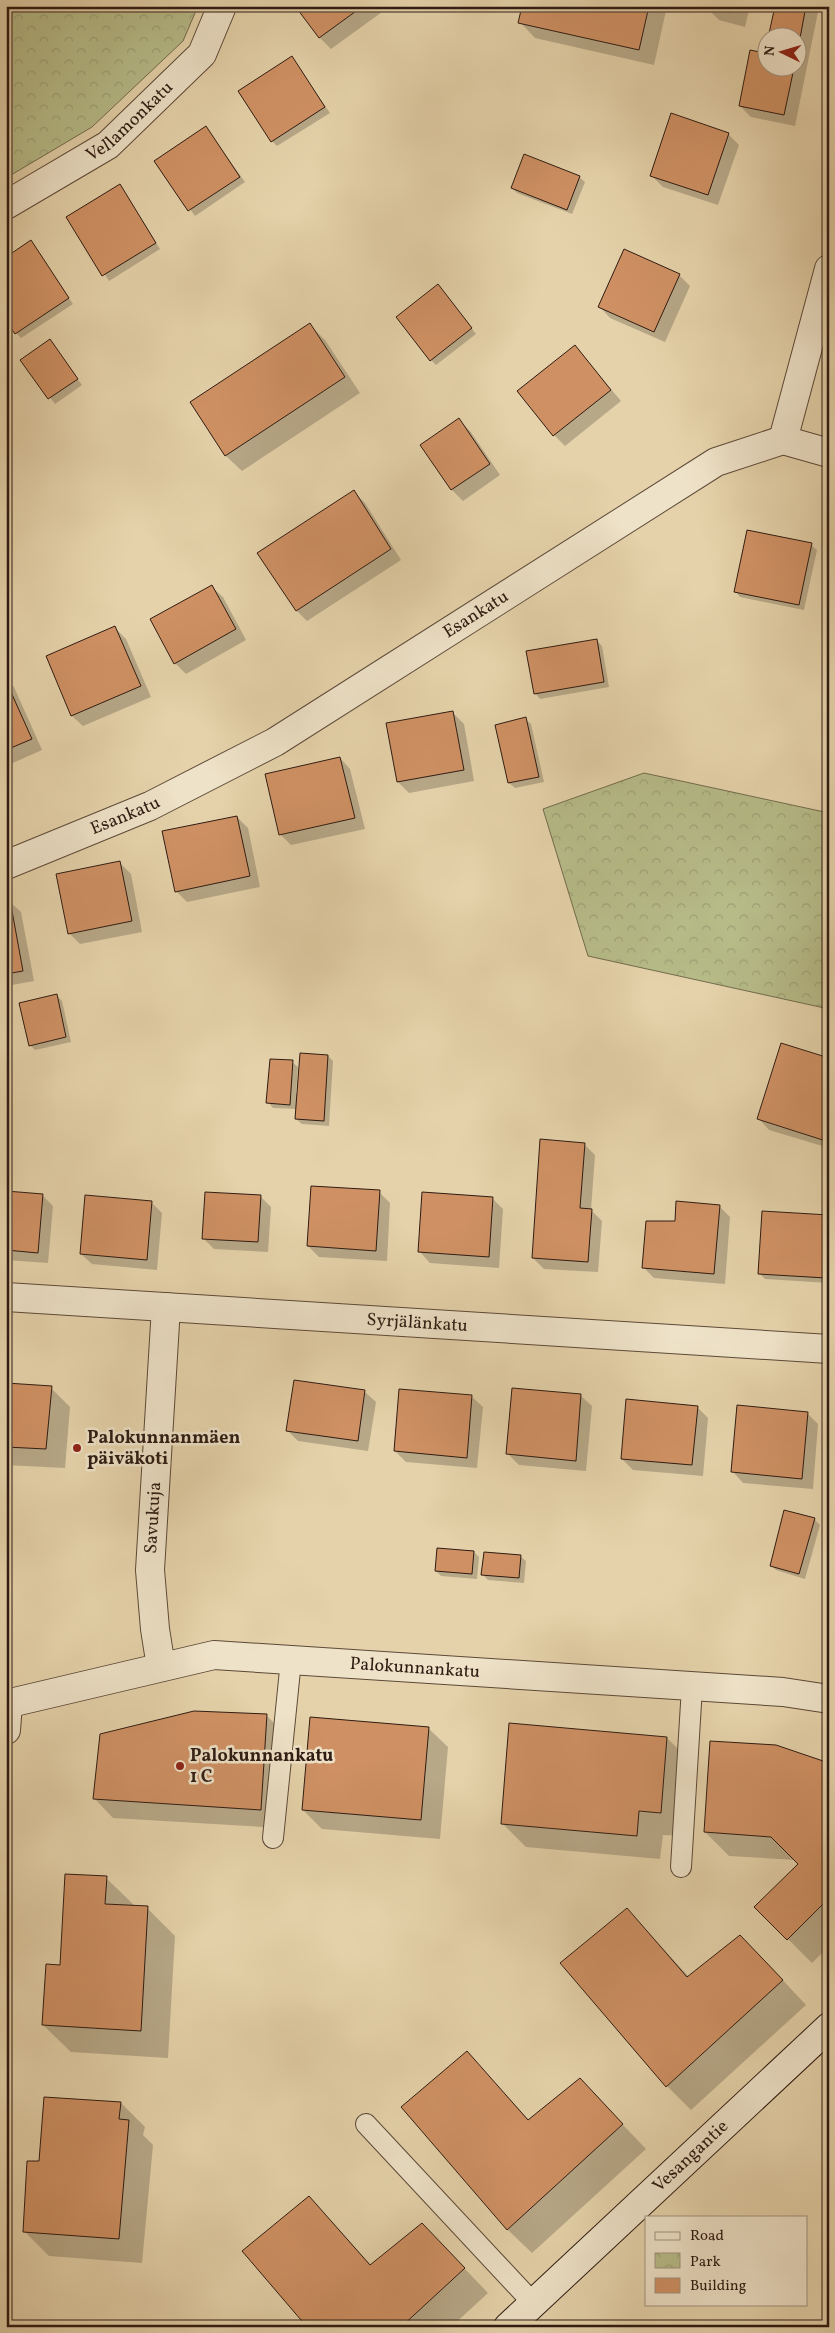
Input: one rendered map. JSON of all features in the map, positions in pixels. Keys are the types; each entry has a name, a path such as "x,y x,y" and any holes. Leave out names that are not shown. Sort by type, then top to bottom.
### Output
{"street":[{"name":"Vellamonkatu","path":"6,206 108,146 202,54 222,6"},
{"path":"829,268 783,440 829,453"},
{"name":"Esankatu","path":"6,866 150,806 276,742 716,462 783,440"},
{"name":"Syrjälänkatu","path":"6,1297 829,1349"},
{"name":"Savukuja","path":"161,1667 154,1629 150,1570 166,1308"},
{"name":"Palokunnankatu","path":"7,1704 214,1655 784,1692 829,1699"},
{"path":"6,1730 7,1704"},
{"name":"Vesangantie","path":"508,2327 829,2027"}],"lane":[{"path":"273,1838 291,1660"},
{"path":"681,1868 692,1687"},
{"path":"366,2124 533,2303"}],"green space":[{"path":"6,6 198,6 183,41 92,127 6,178"},
{"path":"644,773 829,813 829,1009 588,956 543,809"}],"building":[{"path":"295,6 363,6 319,38"},
{"path":"522,6 649,6 639,50 518,23"},
{"path":"707,6 731,6 730,12"},
{"path":"775,6 806,6 802,28 770,28"},
{"path":"750,50 758,52 758,78 792,78 784,115 739,106"},
{"path":"292,56 325,107 271,142 238,91"},
{"path":"671,113 729,133 708,195 650,176"},
{"path":"206,126 240,177 188,211 154,161"},
{"path":"524,154 580,176 567,210 511,188"},
{"path":"120,184 156,243 102,276 66,217"},
{"path":"31,240 69,298 15,334 6,321 6,257"},
{"path":"624,249 680,274 654,332 598,307"},
{"path":"438,284 472,328 430,361 396,317"},
{"path":"310,323 345,377 225,456 190,402"},
{"path":"50,339 78,379 48,399 20,360"},
{"path":"575,345 611,390 553,436 517,391"},
{"path":"459,418 490,464 451,490 420,445"},
{"path":"354,490 391,549 296,611 257,553"},
{"path":"747,530 812,543 799,605 734,592"},
{"path":"212,585 236,629 174,664 150,619"},
{"path":"115,626 141,686 71,716 46,656"},
{"path":"597,639 604,682 534,694 526,651"},
{"path":"6,681 32,739 6,750"},
{"path":"453,711 464,770 397,782 386,723"},
{"path":"526,717 539,777 508,783 495,725"},
{"path":"340,757 355,818 279,835 265,774"},
{"path":"237,816 250,876 175,892 162,831"},
{"path":"120,861 132,921 68,934 56,874"},
{"path":"10,900 23,971 6,974 6,901"},
{"path":"57,994 66,1037 29,1046 19,1003"},
{"path":"781,1043 829,1058 829,1142 757,1119"},
{"path":"300,1053 328,1055 324,1121 295,1119"},
{"path":"270,1059 293,1060 290,1105 266,1103"},
{"path":"540,1139 585,1143 580,1208 592,1209 588,1262 532,1258"},
{"path":"311,1186 380,1190 376,1251 307,1246"},
{"path":"6,1191 43,1194 38,1253 6,1250"},
{"path":"205,1192 261,1195 258,1242 202,1239"},
{"path":"422,1192 493,1197 489,1257 418,1252"},
{"path":"85,1195 152,1201 147,1260 80,1254"},
{"path":"676,1201 720,1205 714,1274 642,1268 646,1221 675,1221"},
{"path":"762,1211 829,1215 826,1278 758,1274"},
{"path":"294,1380 365,1390 358,1441 286,1431"},
{"path":"6,1383 52,1386 46,1449 6,1447"},
{"path":"512,1388 581,1394 576,1461 506,1454"},
{"path":"399,1389 472,1395 467,1458 394,1451"},
{"path":"626,1399 698,1406 692,1465 621,1459"},
{"path":"737,1405 808,1412 802,1479 731,1472"},
{"path":"784,1510 815,1518 799,1574 770,1566"},
{"path":"437,1548 474,1551 472,1574 435,1571"},
{"path":"484,1552 521,1555 519,1578 481,1575"},
{"name":"Palokunnankatu 1 C","path":"194,1711 267,1714 261,1810 93,1799 100,1734"},
{"path":"310,1717 429,1727 421,1820 302,1810"},
{"path":"509,1723 667,1737 661,1813 639,1811 637,1836 501,1824"},
{"path":"710,1741 776,1745 829,1763 829,1898 787,1940 754,1907 798,1864 771,1837 704,1832"},
{"path":"65,1874 107,1876 105,1904 148,1906 141,2031 42,2025 46,1964 60,1965"},
{"path":"627,1908 687,1977 740,1935 783,1980 666,2087 560,1963"},
{"path":"467,2051 528,2120 580,2078 623,2124 507,2230 401,2107"},
{"path":"44,2097 121,2102 119,2119 129,2120 119,2239 23,2232 27,2161 39,2161"},
{"path":"309,2196 370,2265 422,2223 465,2268 401,2327 307,2327 242,2251"}],"place":[{"name":"Palokunnanmäen päiväkoti","path":"77,1448"},
{"name":"Palokunnankatu 1 C","path":"180,1766"}]}
